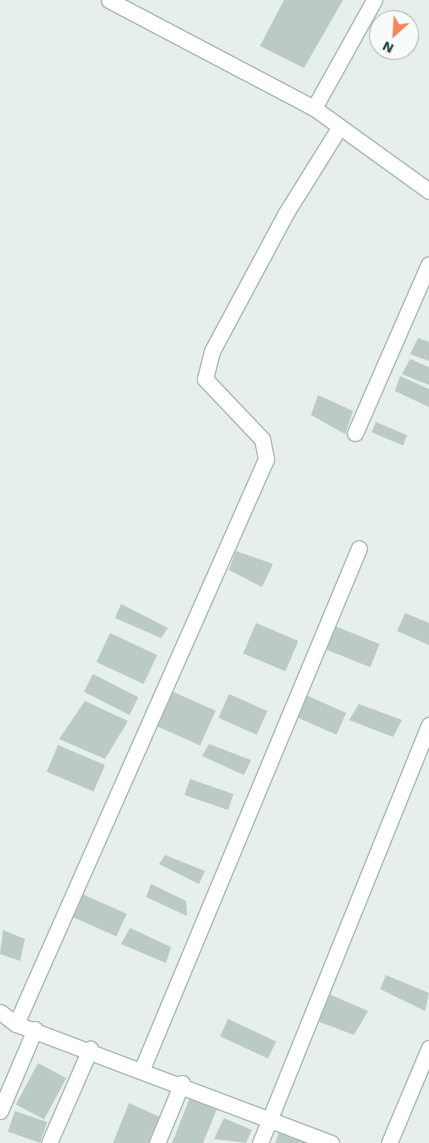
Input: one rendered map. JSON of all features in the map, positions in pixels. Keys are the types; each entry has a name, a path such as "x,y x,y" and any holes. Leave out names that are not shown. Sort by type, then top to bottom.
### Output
{"street":[{"path":"108,0 314,108 339,128 429,191"},
{"path":"314,108 374,0"},
{"path":"16,1024 266,459 262,439 205,379 212,351 286,213 339,128"},
{"path":"355,433 429,264"},
{"path":"142,1069 359,548"},
{"path":"260,1143 429,725"},
{"path":"0,1012 16,1024 90,1048 182,1083 269,1122 331,1143"},
{"path":"0,1111 35,1029"},
{"path":"49,1143 90,1048"},
{"path":"389,1143 429,1048"},
{"path":"157,1143 182,1083"}],"building":[{"path":"284,0 343,0 304,68 260,46"},
{"path":"418,338 429,342 429,361 410,354"},
{"path":"410,359 429,367 429,385 402,374"},
{"path":"400,376 429,389 429,407 395,391"},
{"path":"318,395 353,411 345,434 311,415"},
{"path":"376,422 407,435 403,445 372,432"},
{"path":"236,551 273,564 262,587 229,570"},
{"path":"121,604 168,628 161,638 115,618"},
{"path":"405,613 429,623 429,645 397,631"},
{"path":"256,623 298,641 285,671 243,653"},
{"path":"335,626 380,644 370,667 326,649"},
{"path":"110,633 157,655 144,684 96,662"},
{"path":"93,674 138,697 129,715 84,692"},
{"path":"169,690 216,711 200,745 154,725"},
{"path":"229,694 267,711 257,735 218,718"},
{"path":"306,695 346,713 336,735 296,717"},
{"path":"85,701 128,721 105,759 59,739"},
{"path":"359,704 402,720 393,737 349,720"},
{"path":"209,744 251,760 244,775 202,756"},
{"path":"58,745 105,765 94,792 47,772"},
{"path":"190,779 233,794 228,810 184,795"},
{"path":"165,855 205,871 199,884 159,864"},
{"path":"151,884 186,901 187,916 146,897"},
{"path":"80,893 127,914 116,937 70,916"},
{"path":"130,928 171,947 166,963 121,944"},
{"path":"3,930 25,939 20,961 0,954"},
{"path":"386,975 429,993 425,1011 380,989"},
{"path":"329,994 368,1011 354,1035 317,1021"},
{"path":"228,1019 276,1041 268,1059 220,1036"},
{"path":"38,1063 66,1078 44,1120 16,1104"},
{"path":"190,1097 217,1109 203,1143 172,1143"},
{"path":"129,1103 162,1118 149,1143 113,1143"},
{"path":"15,1111 47,1122 40,1143 8,1132"},
{"path":"224,1118 252,1130 246,1143 214,1139"},
{"path":"280,1130 307,1143 275,1143"}]}
